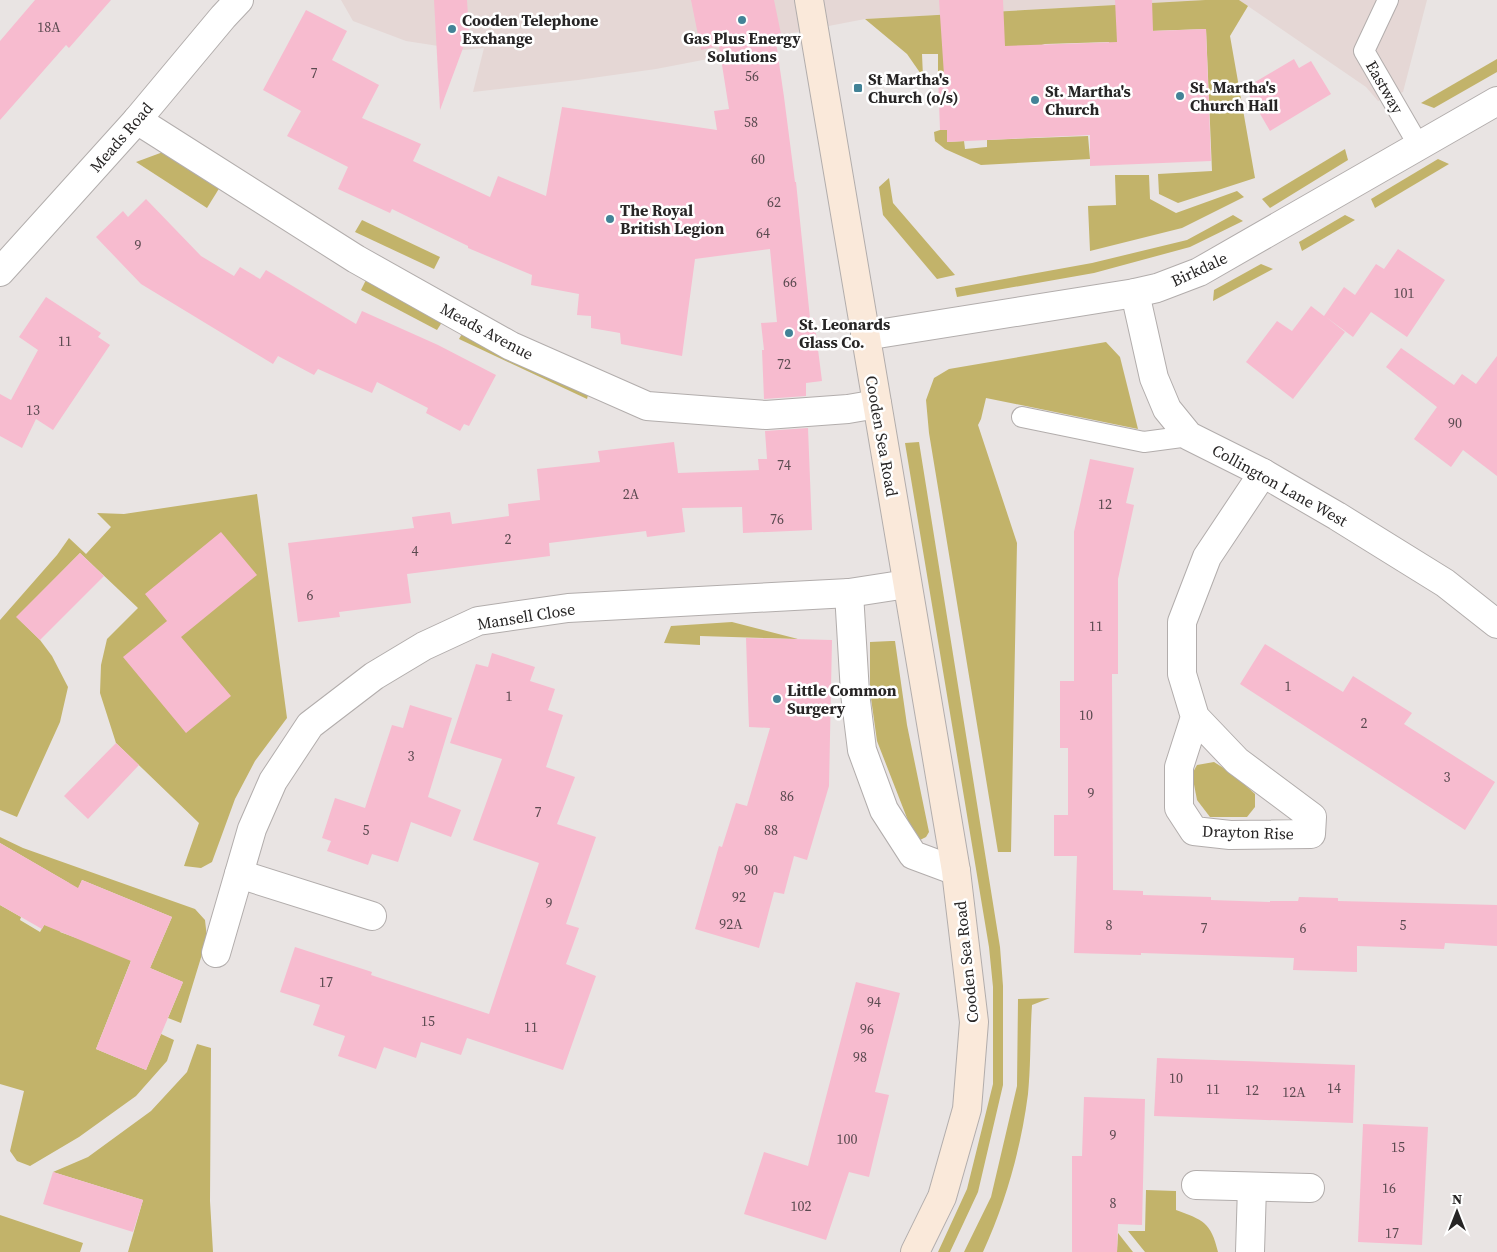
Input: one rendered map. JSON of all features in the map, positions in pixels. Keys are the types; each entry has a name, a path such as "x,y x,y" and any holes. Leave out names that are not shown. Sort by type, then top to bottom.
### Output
{"main road":[{"name":"Cooden Sea Road","path":"809,0 956,871 974,1022 968,1109 942,1197 915,1252"}],"street":[{"name":"Meads Road","path":"0,272 137,120 223,16 239,0"},
{"name":"Birkdale","path":"865,336 1157,288 1199,272 1497,101"},
{"name":"Meads Avenue","path":"137,120 356,259 510,346 647,406 766,415 848,409 877,404"},
{"name":"Collington Lane West","path":"1135,293 1154,378 1167,409 1189,436 1263,472 1337,516 1445,583 1497,624"},
{"name":"Drayton Rise","path":"1195,717 1179,767 1179,808 1194,830 1230,835 1311,834 1312,817 1237,761 1195,717 1182,674 1182,622 1207,557 1263,472"},
{"name":"Mansell Close","path":"216,953 252,829 273,781 310,725 374,676 424,646 478,620 568,608 848,593 907,584"},
{"path":"848,593 855,693 862,750 884,810 913,855 956,871"},
{"path":"239,874 372,916"},
{"path":"1196,1185 1310,1188"},
{"path":"1250,1252 1252,1187"}],"lane":[{"name":"Eastway","path":"1388,0 1364,51 1419,146"},
{"path":"1022,417 1144,442 1189,436"}],"shaded area":[{"path":"341,0 1205,0 865,19 787,34 788,44 656,69 473,92 484,48 464,50 406,41 353,21"},
{"path":"1205,0 1239,0 1248,6 1230,36 1255,178 1178,203 1159,194 1158,174 1212,171 1206,29 1149,31 1111,73 1109,42 1045,44 944,75 938,75 938,54 922,54 923,77 907,54 865,19"},
{"path":"1239,0 1427,0 1403,92 1378,101 1366,87"},
{"path":"1497,59 1497,72 1434,108 1421,103"},
{"path":"947,130 947,142 964,141 965,149 987,147 987,140 1088,136 1090,159 981,165 945,149 935,141 934,132"},
{"path":"1345,149 1348,160 1270,208 1262,199"},
{"path":"163,152 220,187 207,208 136,162"},
{"path":"1438,159 1449,164 1375,208 1371,199"},
{"path":"1115,175 1149,175 1150,199 1176,213 1237,191 1244,197 1182,228 1090,251 1088,206 1116,205"},
{"path":"889,178 893,203 955,275 937,279 883,215 879,187"},
{"path":"1233,215 1243,221 1190,247 1094,273 957,297 955,288 1092,263 1187,240"},
{"path":"1345,215 1355,220 1302,251 1299,242"},
{"path":"362,220 440,257 434,269 355,232"},
{"path":"1261,264 1273,269 1213,301 1214,290"},
{"path":"367,278 444,319 437,330 361,290"},
{"path":"464,330 589,391 587,399 459,339"},
{"path":"1106,342 1120,357 1138,429 986,398 978,425 1017,543 1011,852 998,852 929,433 926,400 934,378 949,369"},
{"path":"919,442 1000,947 1003,986 1003,1085 978,1192 950,1252 938,1252 967,1189 993,1084 993,987 989,947 905,443"},
{"path":"257,494 287,718 255,761 235,799 212,862 201,868 184,866 199,823 116,743 100,693 101,665 107,639 138,608 80,553 17,617 40,640 52,656 68,687 60,722 17,817 0,810 0,620 57,555 69,538 86,554 111,527 97,513 124,514"},
{"path":"732,622 798,639 700,636 700,645 664,643 671,626"},
{"path":"895,641 907,725 929,832 926,837 920,840 914,836 877,741 870,691 870,642"},
{"path":"1214,762 1233,774 1255,794 1255,807 1247,817 1210,817 1197,800 1192,774 1197,765"},
{"path":"0,837 23,848 195,909 205,920 207,938 181,1023 168,1018 183,982 150,968 172,917 82,880 60,932 132,958 96,1049 146,1070 161,1034 174,1040 167,1061 136,1096 79,1137 30,1166 17,1161 10,1151 24,1091 0,1084 0,905 21,917 20,920 40,932 69,883 0,843"},
{"path":"1050,998 1032,1005 1028,1094 1017,1155 1006,1194 983,1252 964,1252 991,1197 1017,1086 1018,999"},
{"path":"197,1044 211,1048 210,1201 213,1252 128,1252 143,1200 53,1172 88,1157 151,1111 187,1072"},
{"path":"1146,1190 1176,1191 1176,1210 1199,1220 1209,1228 1218,1252 1145,1252 1128,1231 1145,1231"},
{"path":"0,1215 83,1243 80,1252 0,1252"},
{"path":"1118,1233 1133,1252 1117,1252"}],"building":[{"path":"35,0 111,0 69,48 66,45 0,120 0,41"},
{"path":"434,0 467,0 469,32 440,110"},
{"path":"691,0 774,0 781,34 775,35 796,182 810,318 814,318 822,381 806,383 806,396 764,399 762,350 764,350 761,323 777,322 770,249 695,259 682,356 621,344 620,333 591,328 591,316 577,315 579,294 531,285 532,275 468,248 468,246 392,209 390,213 338,189 348,167 287,136 301,111 263,90 306,10 347,31 332,60 379,85 362,118 421,144 413,161 490,197 498,176 546,196 562,107 717,130 714,111 729,109 719,46 701,50"},
{"path":"939,0 1003,0 1005,46 1117,42 1115,0 1152,0 1153,31 1206,29 1211,161 1090,166 1090,135 947,142 947,130 940,130 938,75 944,75"},
{"path":"1294,59 1299,68 1311,61 1331,94 1270,131 1245,88"},
{"path":"146,199 201,256 234,276 240,267 260,279 266,270 356,324 362,311 438,345 496,375 469,426 464,424 460,431 426,413 428,408 377,382 372,393 318,369 314,375 278,356 273,364 141,284 96,237 123,211 128,217"},
{"path":"1398,249 1445,280 1407,337 1371,312 1353,337 1326,317 1345,332 1293,399 1246,362 1277,321 1292,331 1311,306 1324,316 1344,287 1355,295 1376,264 1384,269"},
{"path":"46,297 101,333 98,337 110,345 53,430 36,419 22,448 0,436 0,394 11,400 38,350 19,337"},
{"path":"1401,348 1454,385 1462,374 1476,384 1497,356 1497,476 1463,450 1451,467 1414,439 1437,407 1386,367"},
{"path":"808,428 812,530 743,533 742,507 682,508 685,532 647,537 646,531 549,543 550,556 407,574 411,603 339,612 340,617 298,622 288,543 414,528 412,517 450,512 452,524 509,516 508,504 540,500 537,469 600,462 598,451 674,442 678,473 759,470 758,459 767,459 765,431"},
{"path":"1090,459 1134,468 1126,503 1134,505 1118,579 1118,674 1112,674 1113,890 1143,891 1143,895 1211,897 1211,900 1270,902 1298,901 1299,897 1338,898 1338,901 1497,905 1497,946 1445,943 1444,949 1357,946 1357,972 1293,970 1294,958 1141,953 1141,955 1074,953 1077,856 1054,856 1054,815 1068,815 1068,748 1060,748 1060,681 1074,681 1074,532"},
{"path":"221,532 257,575 181,637 231,696 186,733 123,657 167,621 145,594"},
{"path":"80,553 104,576 40,640 16,617"},
{"path":"746,638 832,640 829,786 807,860 794,856 784,894 774,892 759,948 695,929 719,846 722,847 736,803 747,806 770,728 749,727"},
{"path":"1265,644 1343,692 1353,676 1412,713 1404,724 1495,782 1465,830 1240,684"},
{"path":"492,653 535,667 530,681 555,689 548,710 563,715 546,767 575,777 557,824 596,837 566,924 579,928 566,964 596,976 563,1070 467,1038 461,1055 421,1042 416,1058 384,1047 376,1069 338,1056 345,1036 313,1025 320,1005 280,992 295,947 372,972 371,975 489,1014 539,863 473,840 502,759 450,743 476,664 488,667"},
{"path":"410,705 452,718 428,797 461,810 451,837 411,822 398,862 372,854 368,865 327,851 331,841 322,838 335,798 365,808 392,725 403,728"},
{"path":"116,743 139,765 88,819 64,796"},
{"path":"0,843 78,888 82,880 172,917 150,968 183,982 146,1070 96,1049 131,961 44,925 42,929 0,905"},
{"path":"856,982 900,993 875,1092 889,1095 869,1177 849,1172 826,1240 744,1214 764,1152 808,1166"},
{"path":"1157,1058 1355,1065 1353,1123 1154,1116"},
{"path":"1084,1097 1145,1099 1142,1225 1118,1224 1117,1252 1072,1252 1072,1156 1082,1156"},
{"path":"1363,1124 1428,1127 1422,1245 1358,1242"},
{"path":"53,1172 143,1200 133,1232 43,1204"}],"place":[{"name":"Gas Plus Energy Solutions","path":"742,20"},
{"name":"Cooden Telephone Exchange","path":"452,29"},
{"name":"St Martha's Church (o/s)","path":"858,88"},
{"name":"St. Martha's Church Hall","path":"1180,96"},
{"name":"St. Martha's Church","path":"1035,100"},
{"name":"The Royal British Legion","path":"610,219"},
{"name":"St. Leonards Glass Co.","path":"789,333"},
{"name":"Little Common Surgery","path":"777,699"}]}
